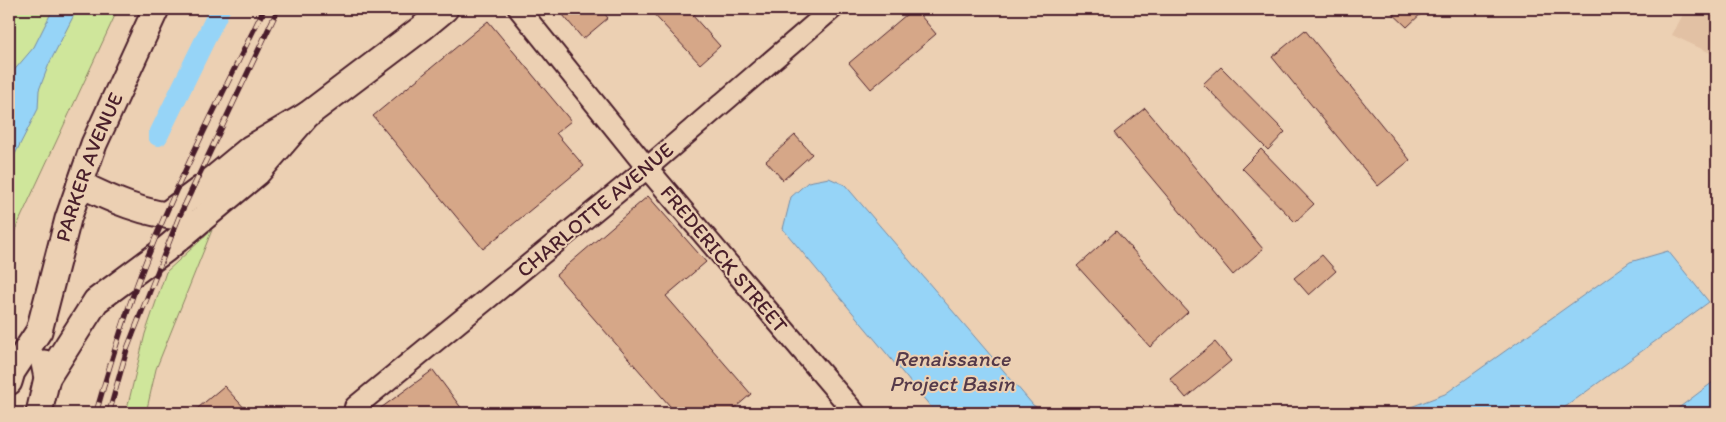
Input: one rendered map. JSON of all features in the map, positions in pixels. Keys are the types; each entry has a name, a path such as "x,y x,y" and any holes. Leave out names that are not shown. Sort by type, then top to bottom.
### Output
{"street":[{"name":"PARKER AVENUE","path":"9,382 12,372 39,331 66,228 94,144 156,9"},
{"path":"166,215 251,148 307,115 445,9"},
{"name":"FREDERICK STREET","path":"519,9 647,168 855,413"},
{"name":"CHARLOTTE AVENUE","path":"355,407 647,168 832,9"},
{"path":"47,378 96,301 151,261 257,173 307,115"},
{"path":"80,184 134,208 166,215 207,216"},
{"name":"PARKER AVENUE","path":"38,413 47,378 39,331"}],"shaded area":[{"path":"1686,9 1717,9 1717,56 1672,35"}],"green space":[{"path":"9,9 118,9 9,243"},
{"path":"212,230 156,369 146,413 126,413 145,334 166,272"}],"water":[{"path":"53,9 77,9 49,64 39,90 38,109 9,166 9,74 34,47"},
{"name":"Renaissance Project Basin","path":"829,178 845,185 1033,405 1045,413 936,413 783,229 791,197 808,182"},
{"path":"1668,251 1709,302 1557,413 1395,413 1445,394 1630,262"},
{"path":"1717,379 1717,413 1672,413"}],"building":[{"path":"558,9 601,9 608,18 583,39"},
{"path":"649,9 701,9 693,16 720,46 700,64"},
{"path":"913,9 936,34 871,89 849,63"},
{"path":"1388,9 1426,9 1407,27"},
{"path":"488,21 571,121 556,133 584,166 483,249 373,116"},
{"path":"1305,30 1410,160 1378,186 1272,57"},
{"path":"1221,67 1285,132 1268,150 1203,84"},
{"path":"1145,108 1263,249 1233,275 1114,133"},
{"path":"795,135 812,154 783,180 766,161"},
{"path":"1261,149 1314,204 1295,222 1242,168"},
{"path":"648,196 706,262 666,296 751,394 729,413 676,413 556,275"},
{"path":"1116,231 1188,312 1150,347 1077,266"},
{"path":"1322,255 1336,271 1309,295 1294,278"},
{"path":"1215,342 1231,361 1186,398 1170,379"},
{"path":"433,370 465,413 374,413"},
{"path":"224,386 249,413 192,413"}],"waterway":[{"path":"158,136 220,9"}],"railway":[{"path":"96,413 124,321 157,233 201,136 264,9"},
{"path":"109,413 127,349 179,217 278,9"}]}
